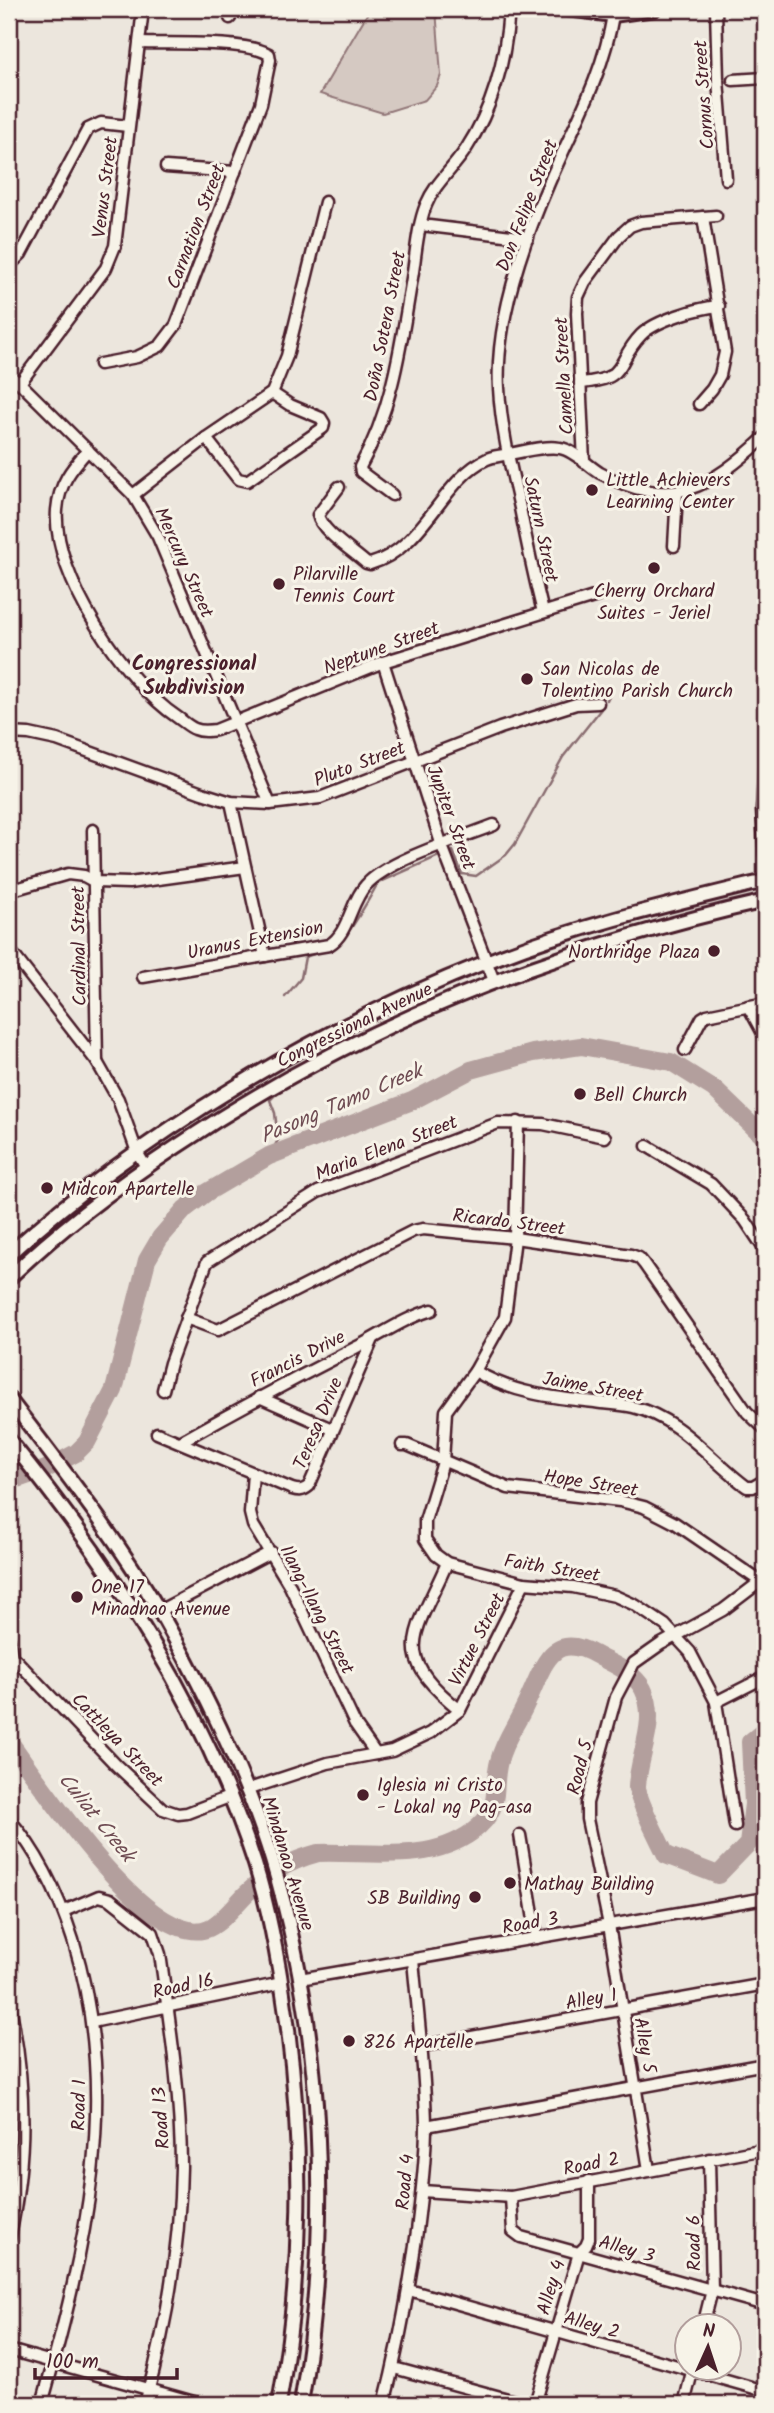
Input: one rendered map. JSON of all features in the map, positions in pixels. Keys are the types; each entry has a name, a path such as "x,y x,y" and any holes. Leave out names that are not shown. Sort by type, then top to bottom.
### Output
{"main road":[{"path":"568,9 606,13 653,9"},
{"name":"Congressional Avenue","path":"9,1254 60,1210 137,1152 225,1094 390,1004 486,962 574,931 765,881"},
{"name":"Congressional Avenue","path":"9,1278 60,1233 146,1167 246,1102 398,1021 569,953 663,925 765,901"},
{"name":"Mindanao Avenue","path":"9,1399 66,1473 159,1611 197,1681 246,1790 271,1858 300,1979 312,2065 319,2169 319,2219 311,2341 301,2404"},
{"name":"Mindanao Avenue","path":"9,1440 116,1582 178,1687 229,1797 254,1862 265,1901 282,1983 295,2076 300,2170 300,2217 293,2315 279,2404"},
{"path":"116,1582 135,1572"},
{"path":"300,2170 312,2172 319,2169"},
{"path":"300,2217 309,2212 319,2219"}],"street":[{"name":"Venus Street","path":"20,383 106,268 115,246 143,9"},
{"name":"Doña Sotera Street","path":"392,495 360,470 388,405 399,358 425,207 446,171 464,153 491,101 506,51 509,9"},
{"name":"Cornus Street","path":"716,9 718,79 726,179"},
{"name":"Don Felipe Street","path":"508,454 499,388 499,364 510,298 549,182 604,59 606,13"},
{"name":"Carnation Street","path":"100,364 136,357 160,346 176,325 261,104 270,60 269,54 261,50 141,43"},
{"path":"733,79 765,78"},
{"path":"9,266 21,254 88,129 101,123 128,126"},
{"path":"166,167 235,172"},
{"path":"133,495 206,438 272,393 287,356 325,202"},
{"name":"Camella Street","path":"584,462 577,305 581,288 619,236 630,226 641,222 716,216"},
{"path":"698,404 712,389 724,365 725,344 703,218"},
{"path":"421,225 528,239"},
{"path":"580,383 602,381 615,374 645,332 682,315 719,306"},
{"name":"Mercury Street","path":"9,376 20,383 133,495 158,537 270,804"},
{"path":"206,438 238,479 247,481 323,428 321,418 290,405 272,393"},
{"path":"340,487 318,515 318,519 326,529 370,564 400,548 426,522 463,476 488,458 562,448 617,481 640,489 677,493 714,477 765,437"},
{"name":"Neptune Street","path":"88,450 66,476 60,488 57,525 65,561 83,605 121,662 156,703 195,729 216,730 383,662 597,596"},
{"name":"Saturn Street","path":"508,454 542,612"},
{"path":"674,546 677,493"},
{"name":"Jupiter Street","path":"383,662 442,846 494,981"},
{"name":"Pluto Street","path":"9,733 57,740 231,802 270,804 320,798 500,728 565,707 588,702 598,703"},
{"path":"765,757 762,811 765,855"},
{"path":"231,802 265,956"},
{"name":"Uranus Extension","path":"143,977 333,943 341,933 365,885 380,873 399,862 494,825"},
{"name":"Cardinal Street","path":"93,830 97,1062"},
{"path":"9,891 68,874 84,876 95,882 129,883 245,867"},
{"path":"9,949 97,1062 118,1099 137,1152 146,1167"},
{"path":"685,1050 702,1018 707,1015 765,1003"},
{"path":"748,1006 765,1037"},
{"path":"246,1790 328,1763 411,1744 460,1710 429,1682 418,1667 413,1642 447,1563 436,1555 425,1539 425,1521 443,1462 446,1411 475,1371 505,1317 514,1238 518,1122"},
{"name":"Maria Elena Street","path":"163,1390 206,1262 318,1192 488,1126 518,1122 560,1126 605,1137"},
{"path":"647,1146 710,1184 745,1220 765,1250"},
{"name":"Ricardo Street","path":"186,1318 218,1330 412,1231 423,1229 514,1238 639,1258 747,1412 765,1429"},
{"name":"Francis Drive","path":"180,1442 259,1397 373,1339 412,1315 432,1310"},
{"name":"Teresa Drive","path":"157,1433 298,1491 305,1490 373,1339"},
{"name":"Jaime Street","path":"475,1371 492,1381 536,1394 633,1407 661,1418 687,1435 747,1487 753,1487 765,1480"},
{"path":"259,1397 332,1429"},
{"name":"Hope Street","path":"402,1445 508,1488 620,1501 644,1507 675,1523 763,1580"},
{"name":"Ilang-Ilang Street","path":"253,1473 250,1513 259,1537 271,1552 290,1586 355,1724 376,1754"},
{"path":"159,1611 271,1552"},
{"name":"Faith Street","path":"447,1563 524,1584 573,1587 615,1596 661,1622 676,1636 700,1668 716,1702 735,1826"},
{"path":"676,1636 723,1610 763,1580"},
{"name":"Virtue Street","path":"460,1710 524,1584"},
{"name":"Road 5","path":"609,1925 587,1819 587,1803 616,1697 623,1681 634,1663 676,1636"},
{"name":"Cattleya Street","path":"9,1639 10,1658 16,1660 116,1765 163,1809 178,1814 187,1813 229,1797"},
{"path":"716,1702 765,1677"},
{"name":"Road 1","path":"9,1819 38,1859 64,1911 82,1969 92,2022 97,2112 92,2188 81,2252 42,2404"},
{"path":"520,1835 537,1938"},
{"name":"Road 13","path":"64,1911 99,1896 110,1899 153,1933 160,1954 180,2132 179,2208 174,2263 145,2404"},
{"name":"Road 3","path":"300,1979 765,1898"},
{"name":"Alley 5","path":"609,1925 649,2170"},
{"name":"Road 4","path":"384,2404 409,2290 422,2191 426,2126 422,2046 413,1960"},
{"name":"Road 16","path":"92,2022 282,1983"},
{"name":"Alley 1","path":"422,2046 765,1984"},
{"path":"9,2001 19,2055 23,2119 21,2179 9,2241"},
{"path":"426,2126 765,2064"},
{"name":"Road 2","path":"422,2191 511,2197 765,2149"},
{"name":"Road 6","path":"706,2312 712,2290 709,2159"},
{"name":"Alley 4","path":"535,2404 554,2331 579,2253 589,2239 589,2181"},
{"name":"Alley 3","path":"511,2197 513,2231 516,2235 765,2305"},
{"name":"Alley 2","path":"409,2290 672,2363"},
{"path":"9,2350 201,2404"},
{"path":"394,2368 526,2404"},
{"path":"684,2404 690,2382"},
{"name":"Alley 2","path":"736,2382 765,2391"}],"shaded area":[{"path":"370,9 436,9 441,75 437,86 425,100 383,113 320,94"}],"waterway":[{"path":"607,700 612,689"},
{"path":"453,851 462,874 476,876 506,855 515,844 563,757 601,709"},
{"path":"338,944 353,926 378,883 441,855"},
{"path":"285,997 301,978 305,957 325,950"},
{"name":"Pasong Tamo Creek","path":"9,1482 46,1469 76,1453 87,1442 114,1390 147,1260 160,1238 185,1209 206,1193 269,1156 412,1101 471,1070 533,1053 581,1046 671,1062 714,1089 765,1138"},
{"path":"269,1156 278,1140 275,1113 270,1100 281,1089"},
{"name":"Culiat Creek","path":"9,1741 70,1825 128,1891 158,1915 185,1929 209,1928 264,1879 290,1863 308,1856 318,1853 417,1852 455,1842 472,1832 489,1815 495,1799 497,1772 504,1746 543,1666 558,1650 568,1646 580,1648 622,1669 643,1689 649,1713 637,1787 666,1855 718,1875 748,1844 753,1804 750,1742 765,1730"}],"place":[{"name":"Little Achievers Learning Center","path":"592,490"},
{"name":"Cherry Orchard Suites - Jeriel","path":"654,568"},
{"name":"Pilarville Tennis Court","path":"279,584"},
{"name":"San Nicolas de Tolentino Parish Church","path":"527,679"},
{"name":"Northridge Plaza","path":"714,951"},
{"name":"Bell Church","path":"580,1094"},
{"name":"Midcon Apartelle","path":"47,1188"},
{"name":"One 17 Minadnao Avenue","path":"77,1597"},
{"name":"Iglesia ni Cristo - Lokal ng Pag-asa","path":"363,1795"},
{"name":"Mathay Building","path":"510,1883"},
{"name":"SB Building","path":"475,1897"},
{"name":"826 Apartelle","path":"349,2041"}],"district":[{"name":"Congressional Subdivision","path":"194,675"}]}
